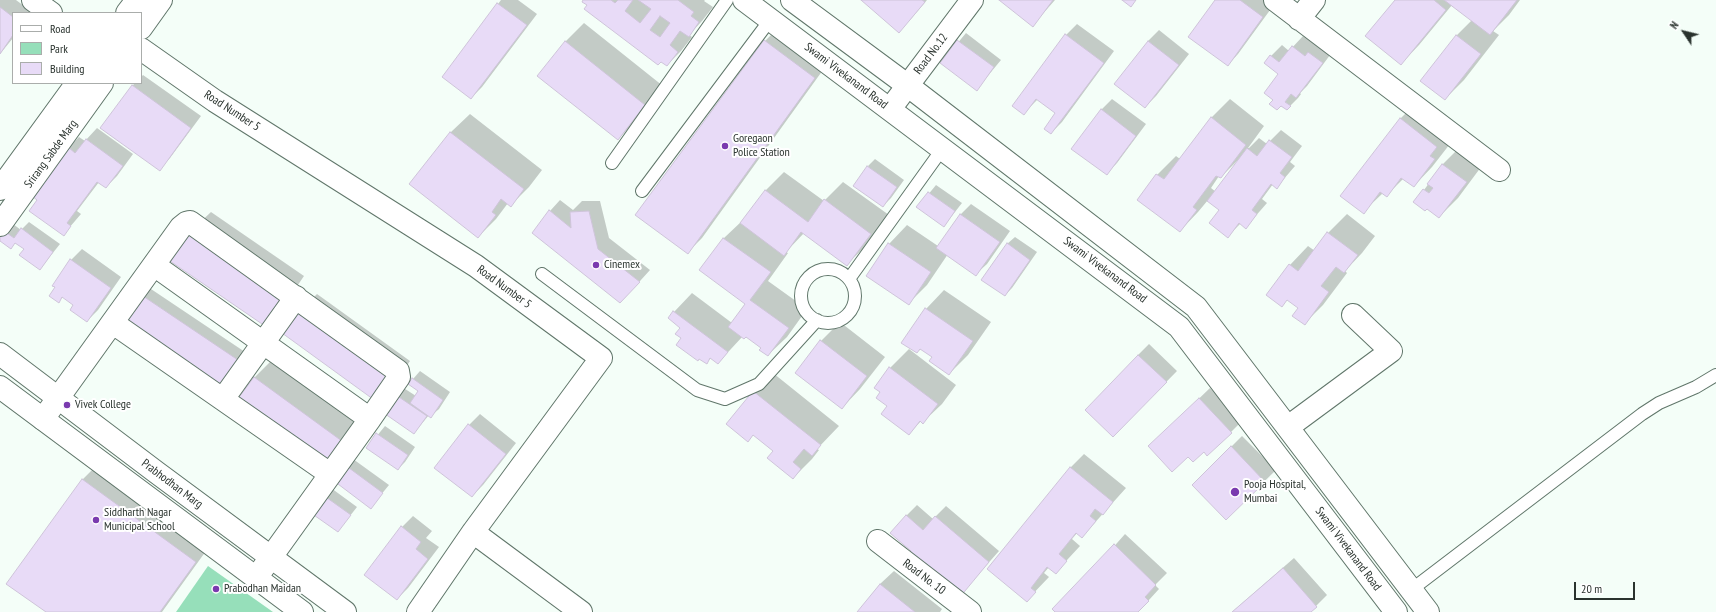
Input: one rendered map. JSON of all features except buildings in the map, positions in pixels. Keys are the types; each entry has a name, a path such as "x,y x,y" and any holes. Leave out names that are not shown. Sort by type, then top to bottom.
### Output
{"street":[{"path":"33,0 50,12"},
{"path":"128,12 137,0"},
{"path":"142,27 161,0"},
{"name":"Swami Vivekanand Road","path":"744,0 943,148 1179,327 1396,612"},
{"path":"792,0 908,85 1186,298 1206,319 1428,612"},
{"name":"Road No.12","path":"890,109 972,0"},
{"path":"1275,0 1499,170"},
{"path":"1300,18 1314,0"},
{"name":"Road Number 5","path":"142,50 215,101 476,266 601,358 473,532 418,612"},
{"name":"Srirang Sabde Marg","path":"0,188 76,84"},
{"name":"Srirang Sabde Marg","path":"0,225 101,84"},
{"path":"43,419 182,227 186,223 190,222 296,297 399,373 399,377 370,419 256,578"},
{"path":"154,265 370,419"},
{"path":"223,399 296,297"},
{"path":"1288,427 1391,351 1353,315"},
{"path":"113,323 330,474"},
{"name":"Prabhodhan Marg","path":"0,354 209,512 345,612"},
{"path":"0,387 302,612"},
{"path":"1237,402 1258,387"},
{"path":"195,532 209,512"},
{"path":"473,532 581,612"},
{"name":"Road No. 10","path":"878,541 970,612"}],"lane":[{"path":"612,163 727,0"},
{"path":"642,191 770,20"},
{"path":"849,279 943,148"},
{"path":"826,269 843,273 854,287 854,304 850,312 843,318 834,322 826,323 817,320 810,315 803,304 802,291 805,283 818,271 826,269"},
{"path":"542,274 698,390 725,399 759,384 817,320"},
{"path":"1411,590 1642,414 1658,403 1696,387 1716,375"}],"green space":[{"name":"Prabodhan Maidan","path":"208,566 273,612 176,612"}],"place":[{"name":"Goregaon Police Station","path":"725,146"},
{"name":"Cinemex","path":"596,265"},
{"name":"Vivek College","path":"67,405"},
{"name":"Pooja Hospital, Mumbai","path":"1235,492"},
{"name":"Siddharth Nagar Municipal School","path":"96,520"},
{"name":"Prabodhan Maidan","path":"216,589"}]}
